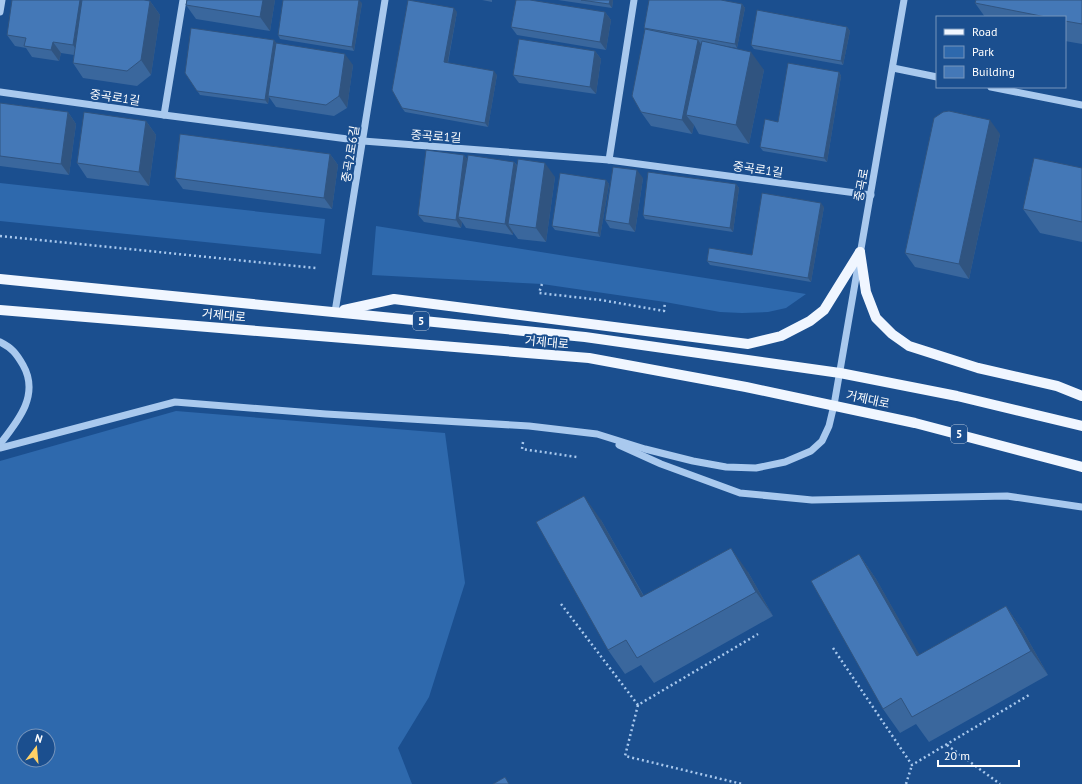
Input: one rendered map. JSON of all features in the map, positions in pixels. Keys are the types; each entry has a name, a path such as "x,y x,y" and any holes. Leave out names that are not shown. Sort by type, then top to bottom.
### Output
{"main road":[{"path":"335,312 394,299 748,344 781,336 815,318 824,310 860,252"},
{"path":"860,252 866,292 876,318 892,334 909,346 978,368 1057,386 1082,396"},
{"name":"거제대로","path":"0,279 585,337 840,373 957,396 1082,426"},
{"name":"거제대로","path":"0,310 589,358 834,405 915,423 1082,467"}],"street":[{"path":"0,12 2,0"},
{"path":"164,115 183,0"},
{"name":"중곡2로6길","path":"335,312 385,0"},
{"path":"608,160 634,0"},
{"name":"중곡로","path":"597,434 693,461 726,467 756,468 785,462 811,451 822,441 829,426 840,373 904,0"},
{"path":"892,68 936,77"},
{"path":"996,88 1082,104"},
{"name":"중곡로1길","path":"0,92 363,141 608,160 870,195"},
{"path":"0,342 12,348 19,357 28,374 30,391 25,407 14,427 0,444"},
{"path":"0,448 175,402 326,414 529,426 597,434 660,464 740,493 812,500 1007,496 1082,507"}],"path":[{"path":"0,236 316,268"},
{"path":"542,284 539,293 601,300 664,311 665,302"},
{"path":"524,436 522,448 577,457"},
{"path":"561,604 638,705"},
{"path":"742,784 625,756 638,705 758,634"},
{"path":"833,648 912,765"},
{"path":"906,784 912,765 1029,695"},
{"path":"947,745 1000,784"}],"green space":[{"path":"0,183 325,219 321,254 0,221"},
{"path":"376,226 806,294 786,308 768,312 742,313 720,312 665,302 542,284 372,275"},
{"path":"176,411 445,433 465,583 429,697 398,748 412,784 0,784 0,461"}],"building":[{"path":"12,0 80,0 73,45 53,42 51,50 24,46 26,38 7,35"},
{"path":"82,0 150,1 141,60 127,71 73,63"},
{"path":"187,0 263,0 260,17 186,5"},
{"path":"283,0 359,0 352,47 278,35"},
{"path":"408,0 454,8 444,62 494,71 485,123 402,108 392,90"},
{"path":"516,0 530,0 605,12 600,42 511,27"},
{"path":"581,0 610,0 609,4"},
{"path":"649,0 721,0 742,4 735,44 644,28"},
{"path":"976,0 1082,0 1082,24 1066,21 1066,16 1041,16 975,3"},
{"path":"757,10 847,27 841,61 751,45"},
{"path":"191,28 274,40 265,100 197,91 185,73"},
{"path":"645,29 698,40 682,120 641,112 632,96"},
{"path":"519,39 595,51 590,87 513,75"},
{"path":"702,41 751,52 736,125 686,115"},
{"path":"276,43 345,54 339,96 326,105 268,96"},
{"path":"788,63 839,72 824,158 760,147 765,119 778,122"},
{"path":"0,103 68,112 61,164 0,156"},
{"path":"949,111 990,120 959,264 905,253 934,118 943,112"},
{"path":"84,112 146,121 139,172 77,163"},
{"path":"180,134 330,154 324,198 175,178"},
{"path":"426,150 464,155 456,220 418,215"},
{"path":"468,155 514,162 505,224 458,217"},
{"path":"1034,158 1082,168 1082,222 1023,209"},
{"path":"518,159 545,163 536,228 508,224"},
{"path":"613,167 637,170 629,224 605,220"},
{"path":"648,172 736,184 730,228 643,215"},
{"path":"560,173 606,180 598,233 552,226"},
{"path":"762,193 821,203 808,278 707,261 709,248 752,255"},
{"path":"584,496 641,597 731,548 756,592 637,658 626,640 608,650 536,522"},
{"path":"859,554 917,656 1006,606 1031,651 912,717 901,698 883,709 811,581"},
{"path":"505,777 509,784 493,784"}]}
